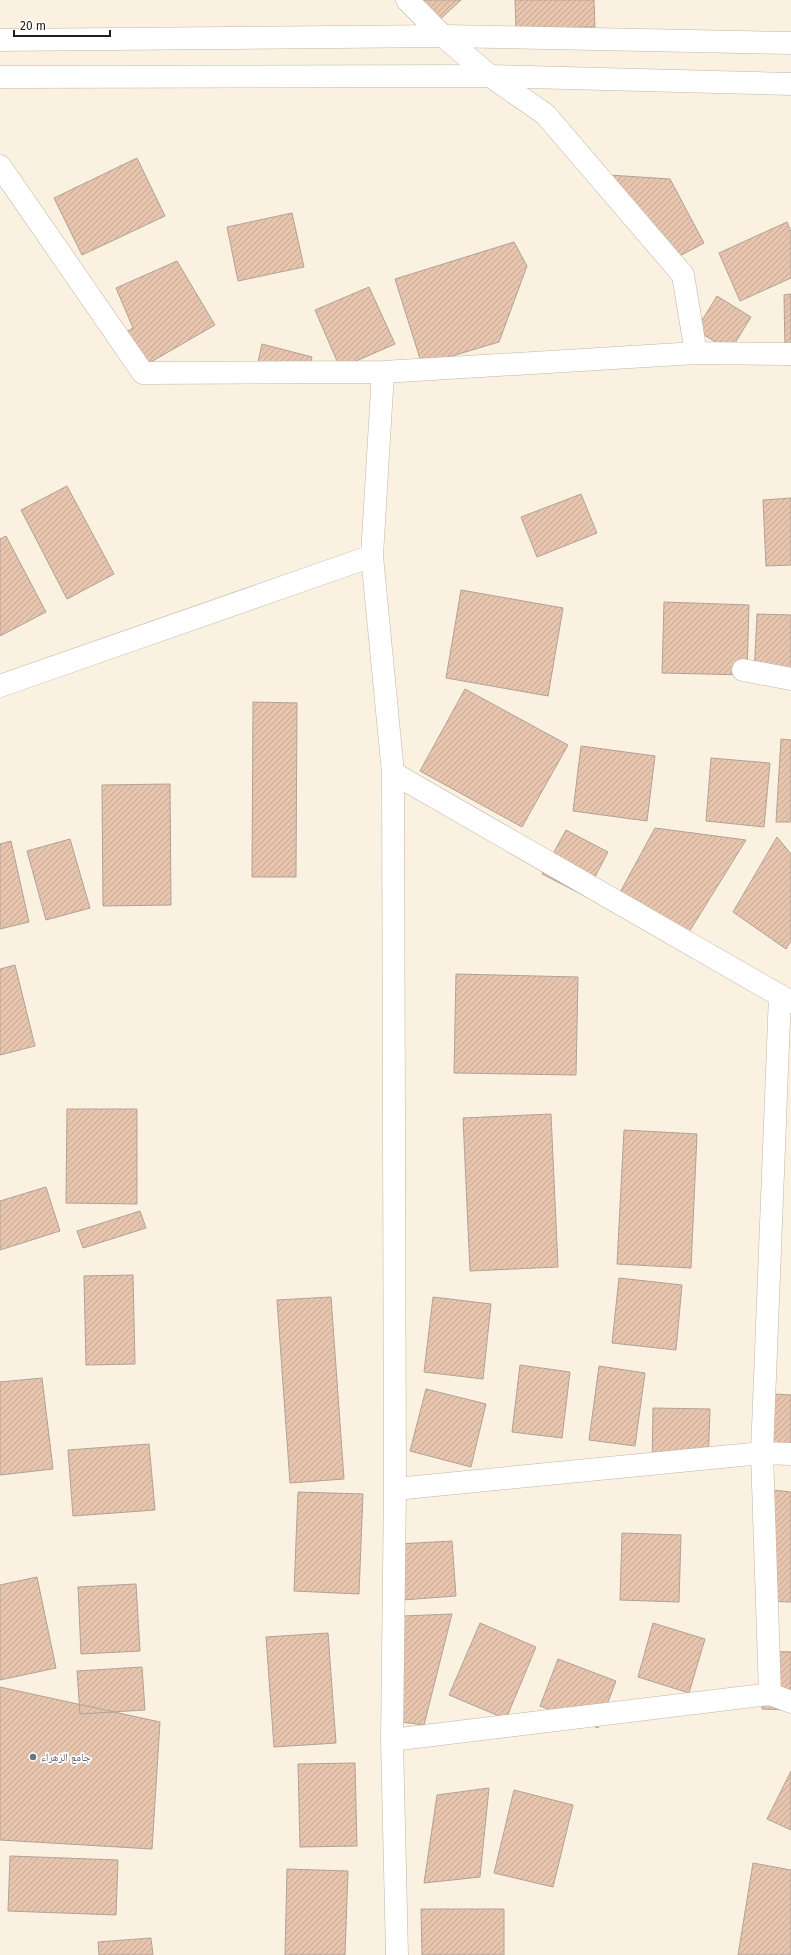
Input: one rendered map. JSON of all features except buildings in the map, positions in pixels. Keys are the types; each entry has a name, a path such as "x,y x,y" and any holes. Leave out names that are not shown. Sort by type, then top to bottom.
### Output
{"street":[{"path":"407,0 443,36 490,76 545,114 683,275 696,353"},
{"path":"0,40 443,36 791,43"},
{"path":"0,77 490,76 791,84"},
{"path":"0,166 143,373 383,372 696,353 791,354"},
{"path":"383,372 372,556 393,773 395,1489 392,1740 397,1955"},
{"path":"0,686 372,556"},
{"path":"743,670 791,679"},
{"path":"393,773 785,999 762,1453 770,1694"},
{"path":"395,1489 762,1453 791,1454"},
{"path":"392,1740 770,1694 791,1702"}],"place":[{"name":"جامع الزهراء","path":"33,1757"}]}
